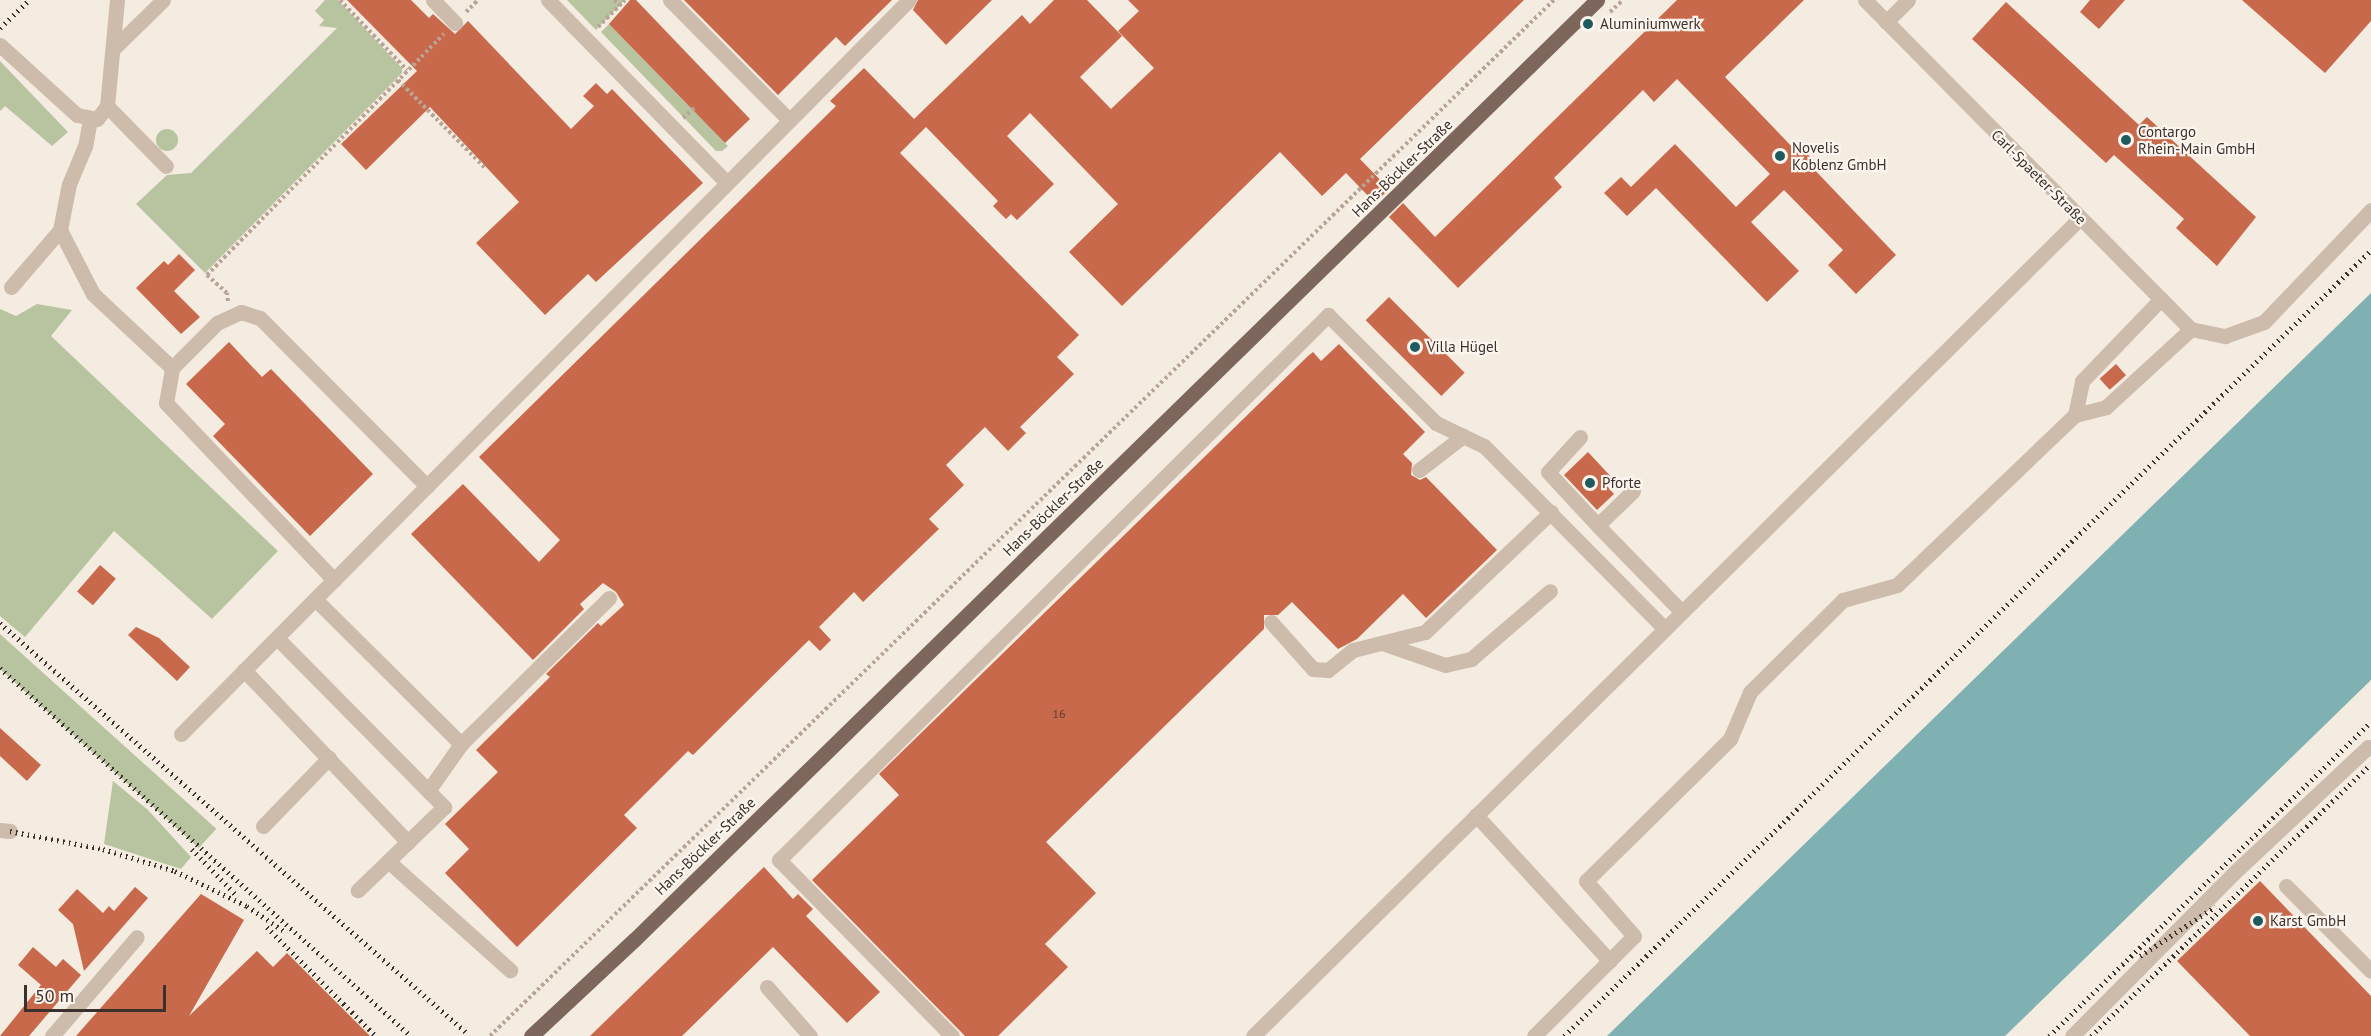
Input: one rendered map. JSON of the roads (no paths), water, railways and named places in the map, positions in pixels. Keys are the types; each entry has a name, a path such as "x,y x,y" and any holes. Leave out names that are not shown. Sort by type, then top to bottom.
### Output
{"main road":[{"name":"Hans-Böckler-Straße","path":"531,1036 668,907 1597,0"}],"street":[{"path":"0,45 73,112 90,119 97,119 107,106 117,0"},
{"path":"113,49 163,0"},
{"path":"433,0 455,23"},
{"path":"548,0 727,183"},
{"path":"670,0 789,120"},
{"path":"181,734 909,0"},
{"name":"Carl-Spaeter-Straße","path":"1865,0 2192,329"},
{"path":"1886,22 1908,0"},
{"path":"107,106 166,166"},
{"path":"11,287 60,230 69,184 85,146 90,119"},
{"path":"1534,1036 1634,936 1586,881 1730,739 1750,692 1844,600 1897,585 2075,415 2106,407 2192,329 2224,336 2264,322 2371,210"},
{"path":"1253,1036 2080,218"},
{"path":"60,230 93,294 172,368"},
{"path":"2075,415 2082,381 2161,299"},
{"path":"334,580 166,403 172,368 217,323 231,316 252,312 427,486"},
{"path":"952,1036 779,860 1329,315 1436,423 1484,446 1665,628"},
{"path":"1419,470 1463,436"},
{"path":"1580,437 1548,472 1682,612"},
{"path":"1600,528 1602,521 1633,491"},
{"path":"1271,622 1313,669 1328,670 1353,650 1425,632 1551,512"},
{"path":"1382,643 1445,665 1471,659 1550,591"},
{"path":"428,791 460,744 609,598"},
{"path":"315,599 460,744"},
{"path":"277,638 444,807 358,890"},
{"path":"244,670 408,842"},
{"path":"2072,1036 2238,869 2368,747 2371,748"},
{"path":"264,826 329,758"},
{"path":"1476,815 1610,961"},
{"path":"388,861 510,970"},
{"path":"2286,886 2371,971"},
{"path":"52,1036 137,937"},
{"path":"767,987 810,1036"}],"water":[{"path":"2371,293 2371,680 2104,940 2005,1036 1607,1036"}],"railway":[{"path":"0,28 29,0"},
{"path":"1564,1036 2371,250"},
{"path":"0,623 467,1033"},
{"path":"0,668 411,1036"},
{"path":"2049,1036 2371,722"},
{"path":"2091,1036 2371,764"},
{"path":"10,831 103,849 175,871 247,906 287,933"},
{"path":"192,849 238,897"},
{"path":"2140,956 2215,907"},
{"path":"267,927 376,1036"}],"place":[{"name":"Aluminiumwerk","path":"1588,24"},
{"name":"Contargo Rhein-Main GmbH","path":"2126,140"},
{"name":"Novelis Koblenz GmbH","path":"1780,156"},
{"name":"Villa Hügel","path":"1415,347"},
{"name":"Pforte","path":"1590,483"},
{"name":"Karst GmbH","path":"2258,921"}]}
